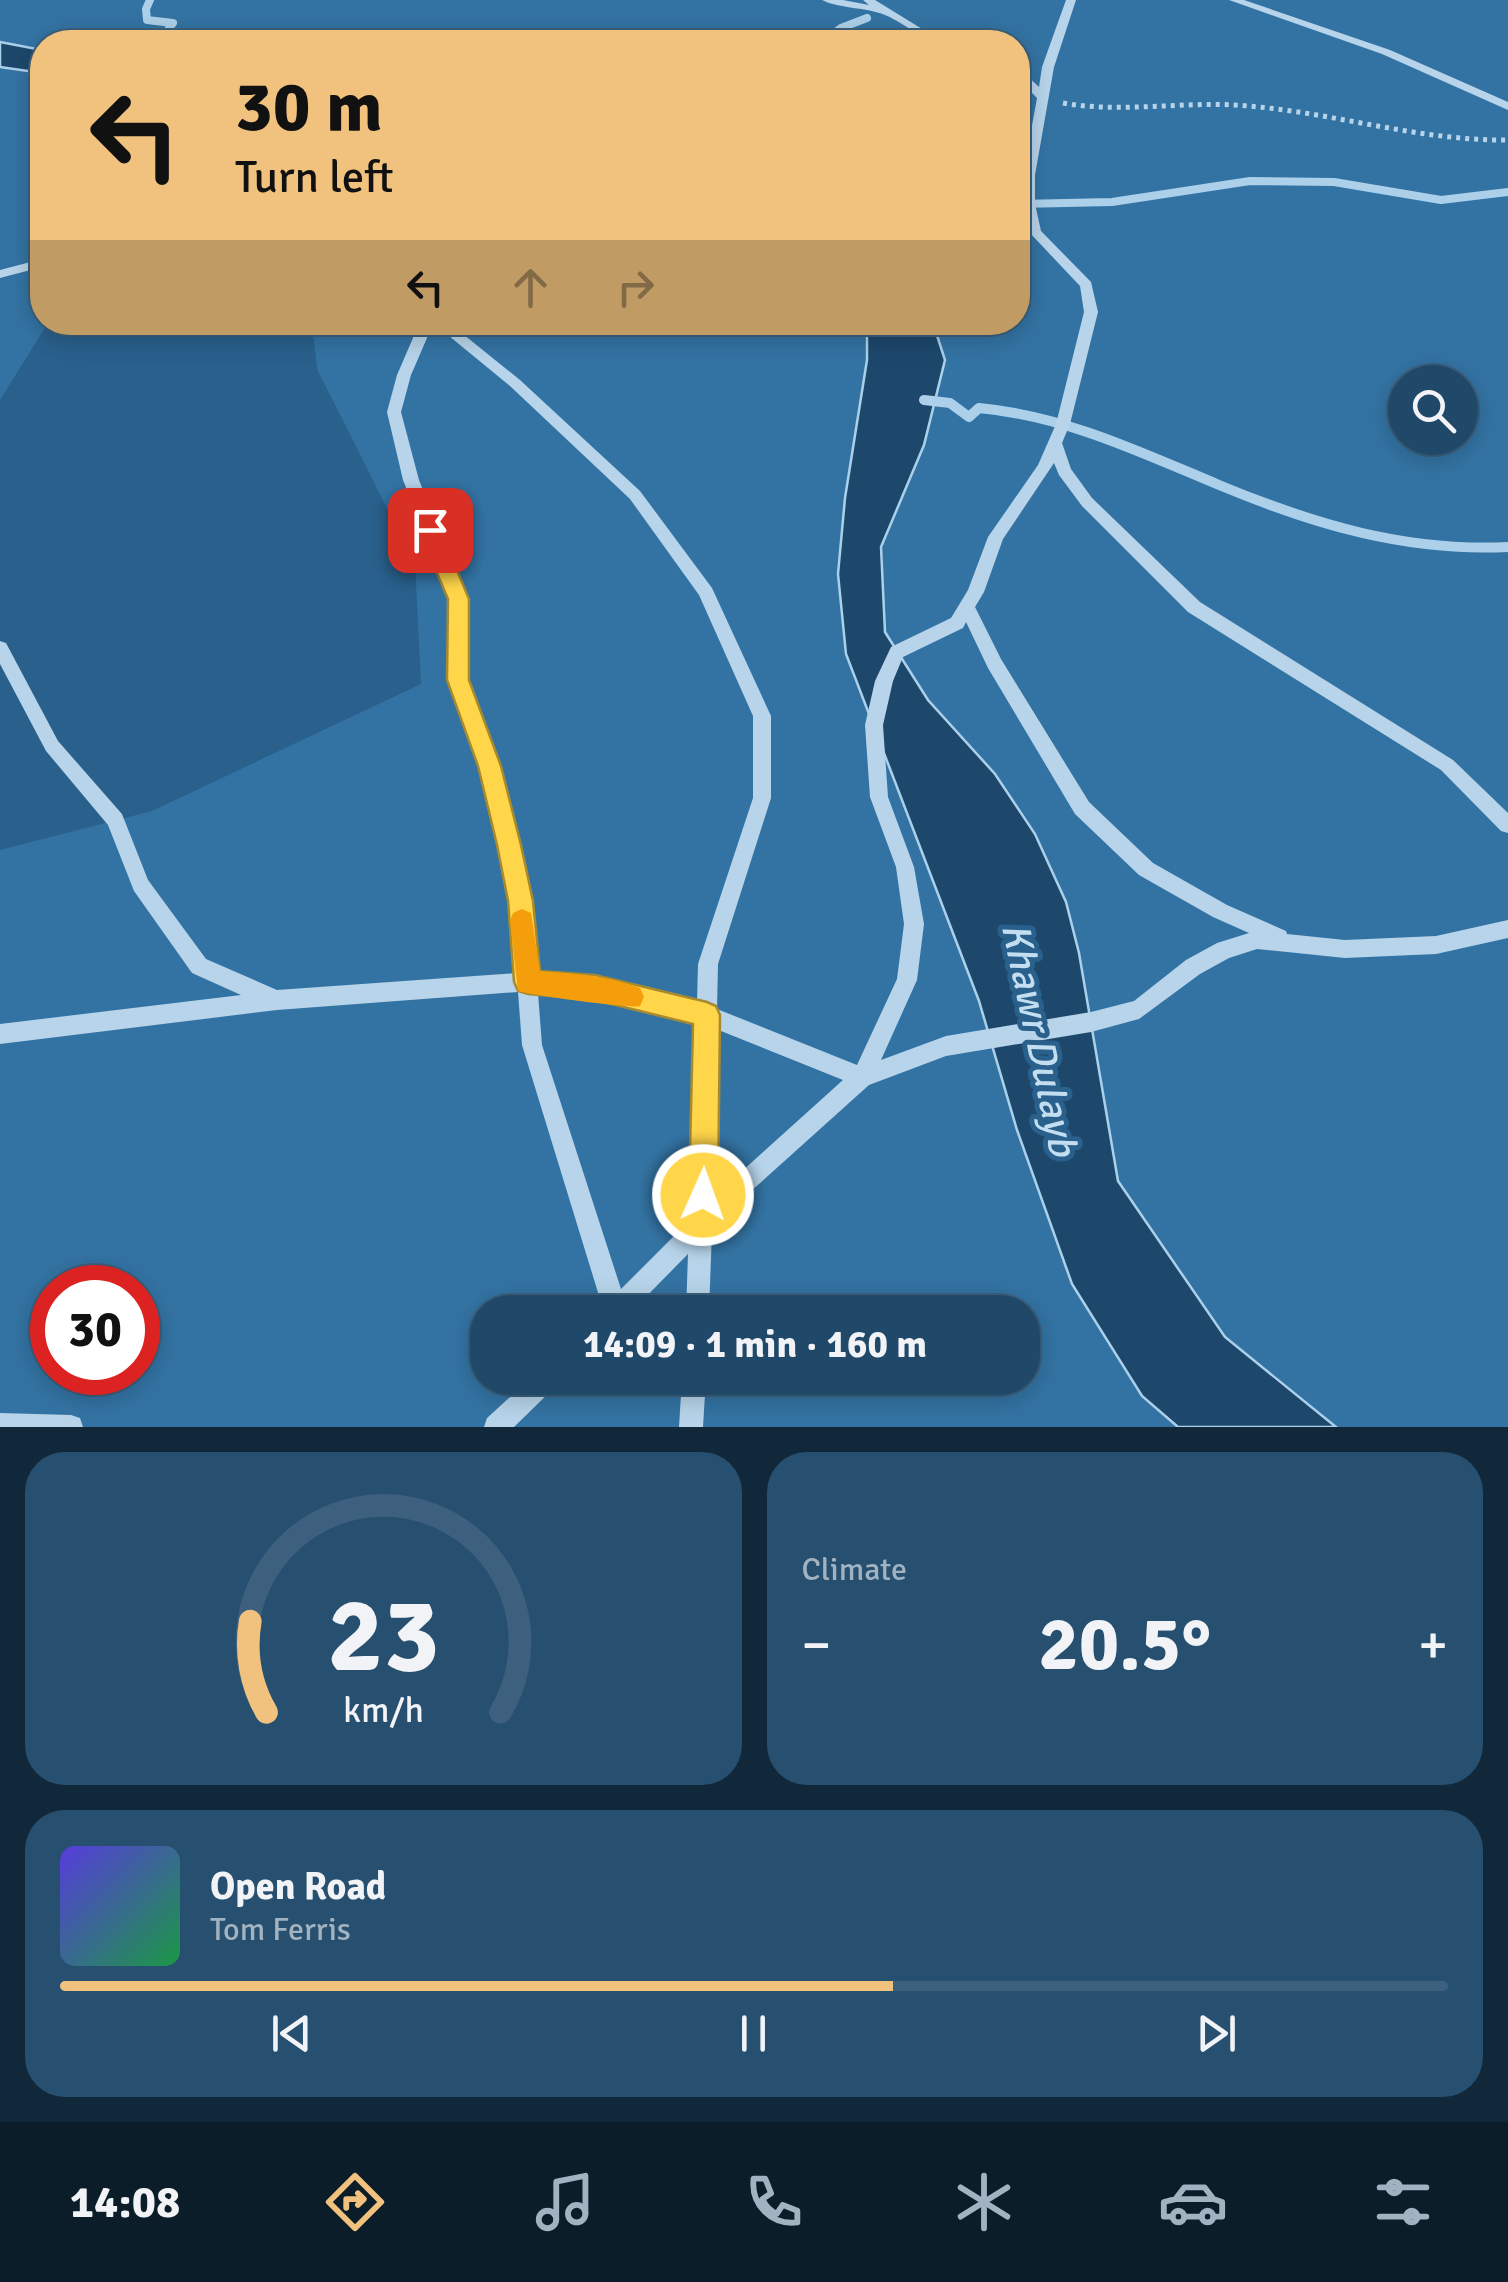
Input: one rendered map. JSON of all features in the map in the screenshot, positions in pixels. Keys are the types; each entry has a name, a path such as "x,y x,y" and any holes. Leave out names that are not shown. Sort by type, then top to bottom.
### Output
{"street":[{"path":"828,0 888,12"},
{"path":"868,0 916,30"},
{"path":"1030,170 1048,67 1071,0"},
{"path":"1234,0 1386,52 1508,106"},
{"path":"1030,84 1044,98"},
{"path":"862,1077 907,980 914,924 904,867 879,797 874,724 884,681 898,652 957,623 967,608 996,538 1045,467 1064,424 1091,312 1086,285 1034,232 1030,186"},
{"path":"0,274 30,266"},
{"path":"420,335 394,412 410,480 459,599 458,680 489,766 521,901 532,1045 611,1295"},
{"path":"455,335 514,383 635,494 706,592 762,716 762,798 708,964 699,1295"},
{"path":"1055,443 1064,471 1087,502 1194,608 1447,765 1508,825"},
{"path":"967,608 994,663 1082,808 1146,868 1220,911 1294,943"},
{"path":"0,648 52,746 115,820 141,885 199,966 277,1000"},
{"path":"633,1295 742,1184 862,1077 946,1046 1091,1022 1139,1009 1193,967 1224,950 1257,940 1345,949 1436,945 1508,929"},
{"path":"0,1034 277,1000 528,982 595,988 707,1015 862,1077"},
{"path":"496,1427 530,1395"},
{"path":"691,1427 693,1395"},
{"path":"0,1425 71,1427"}],"path":[{"path":"1044,98 1104,111 1238,105 1443,139 1508,140"}],"shaded area":[{"path":"0,0 1508,0 1508,1427 1336,1427 1225,1337 1118,1181 1079,953 1066,902 1035,834 995,774 927,700 885,632 881,547 924,445 944,360 937,335 1030,335 1030,30 30,30 30,48 0,42"},
{"path":"0,67 30,71 30,335 41,335 0,400"},
{"path":"313,335 867,335 867,360 845,498 838,574 846,654 979,1001 1017,1130 1072,1284 1142,1396 1178,1427 0,1427 0,850 152,811 421,684 415,564 317,369"}],"water":[{"path":"0,42 30,48 30,71 0,67"},
{"name":"Khawr Dulayb","path":"867,335 937,335 945,360 924,445 881,547 885,632 928,700 995,774 1035,834 1066,902 1079,953 1118,1181 1225,1337 1336,1427 1178,1427 1142,1396 1072,1284 1017,1130 979,1001 846,654 838,574 845,498 867,360"}],"waterway":[{"path":"150,0 147,20 173,23 168,30"},
{"path":"838,30 867,18"},
{"path":"1030,204 1112,202 1250,181 1334,182 1441,200 1508,192"},
{"path":"924,400 950,403 969,417 979,408 1072,427 1289,512 1360,532 1433,545 1508,547"}],"slow traffic":[{"path":"522,921 528,982 595,988 631,997"}],"route":[{"path":"430,530 459,599 458,680 489,766 509,845 521,901 528,982 595,988 707,1015 703,1195"}]}
